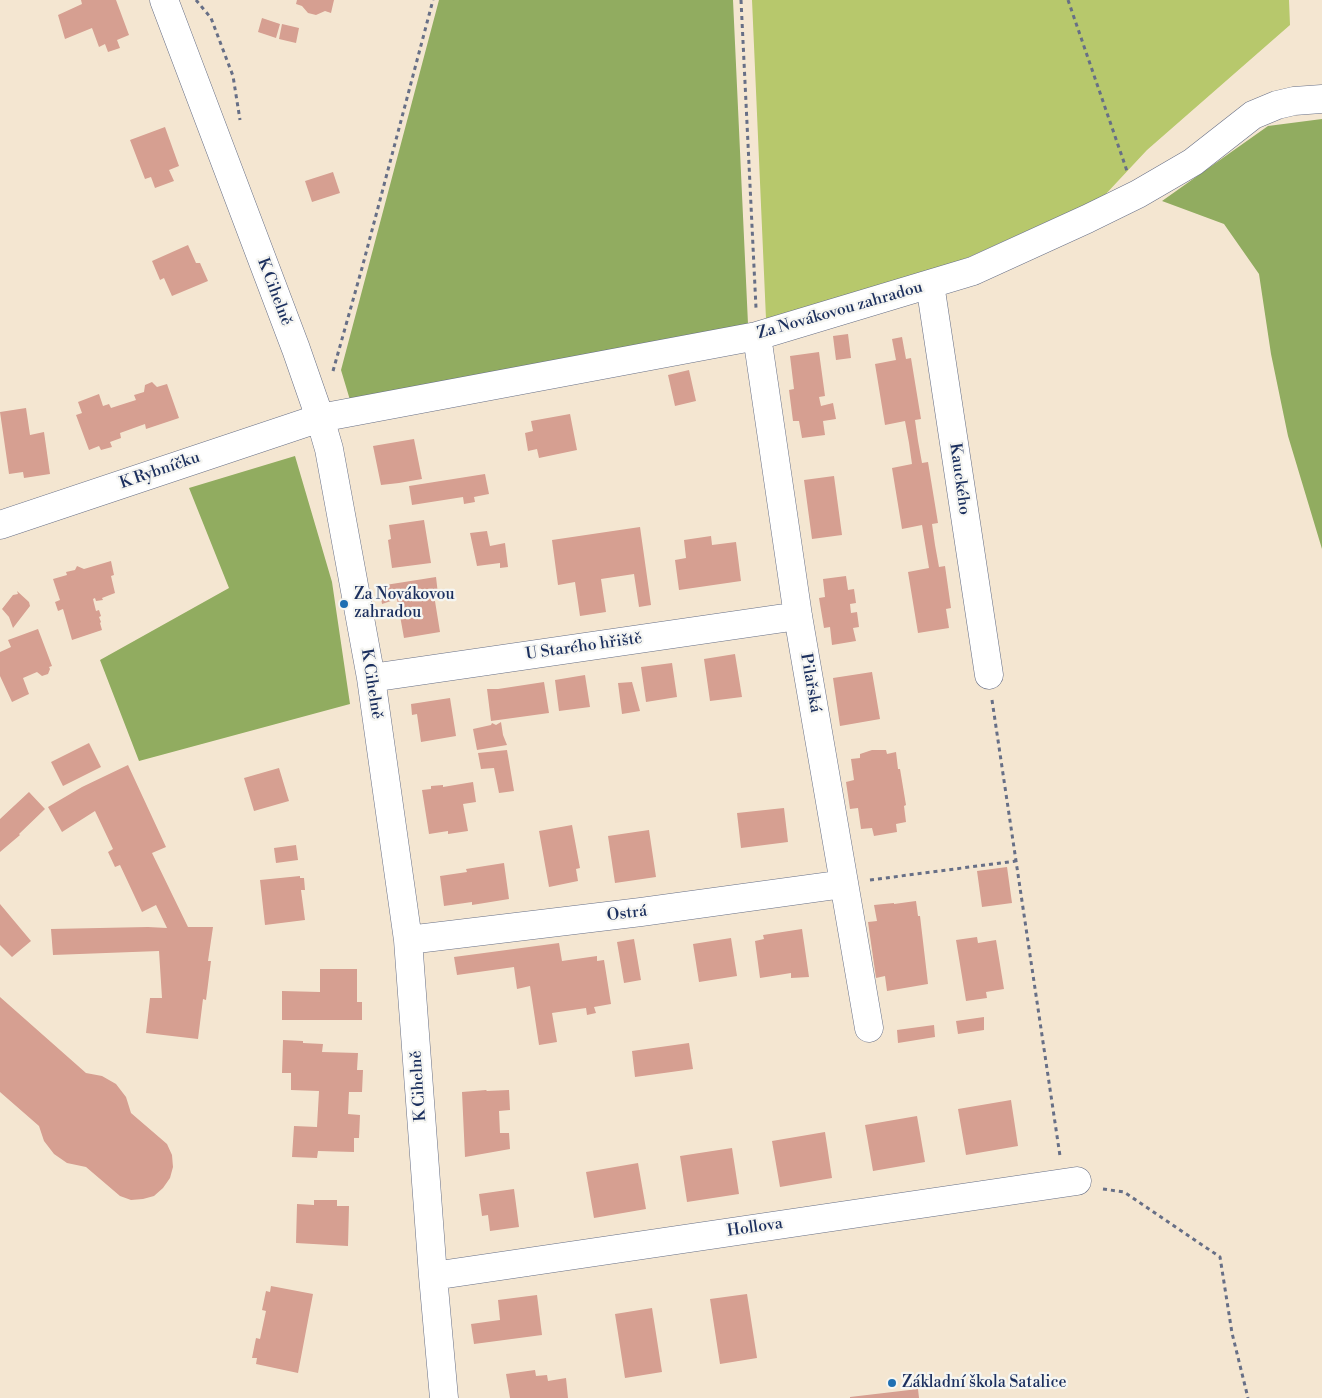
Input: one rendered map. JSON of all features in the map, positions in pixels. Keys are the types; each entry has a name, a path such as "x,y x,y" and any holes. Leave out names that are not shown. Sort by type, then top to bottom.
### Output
{"street":[{"name":"K Cihelně","path":"164,0 296,350 329,449 371,678 408,940 444,1398"},
{"name":"Za Novákovou zahradou","path":"320,418 757,336 973,271 1138,194 1193,162 1253,115 1277,105 1294,101 1322,99"},
{"name":"Kauckého","path":"930,284 988,675"},
{"name":"Pilařská","path":"757,336 798,616 869,1028"},
{"name":"K Rybníčku","path":"0,525 320,418"},
{"name":"U Starého hřiště","path":"371,678 798,616"},
{"name":"Ostrá","path":"408,940 641,912 844,884"},
{"name":"Hollova","path":"433,1276 1070,1182"}],"path":[{"path":"196,0 211,18 233,76 241,125"},
{"path":"332,371 433,0"},
{"path":"741,0 757,336"},
{"path":"1068,0 1124,165 1138,194"},
{"path":"988,675 1016,861 1070,1182 1124,1192 1220,1257 1232,1333 1248,1398"},
{"path":"844,884 1016,861"}],"green space":[{"path":"439,0 733,0 748,324 350,400 341,370"},
{"path":"752,0 1289,0 1290,25 1147,150 1104,196 969,257 937,269 766,319"},
{"path":"1322,119 1322,549 1288,436 1271,354 1259,274 1224,224 1162,201 1268,126"},
{"path":"295,456 332,582 350,704 139,761 100,660 229,588 189,488"}],"building":[{"path":"81,0 116,0 129,35 117,40 120,48 108,52 105,44 99,47 92,28 65,39 58,15 82,4"},
{"path":"297,0 334,0 331,13 325,11 316,15 308,13 302,6 296,4"},
{"path":"262,18 280,24 276,38 258,32"},
{"path":"282,24 299,28 296,43 279,39"},
{"path":"165,127 179,166 169,170 174,181 155,188 151,177 145,179 130,140"},
{"path":"333,172 340,193 312,202 305,181"},
{"path":"188,245 196,263 200,263 208,281 172,296 164,278 160,280 152,261"},
{"path":"848,334 851,358 836,360 833,336"},
{"path":"902,337 906,359 911,358 921,419 915,420 918,441 922,463 928,462 938,523 932,524 935,545 939,567 945,566 951,608 946,609 949,628 918,633 908,572 929,568 922,525 902,529 892,468 912,464 909,443 905,421 885,425 875,364 896,360 892,339"},
{"path":"819,352 825,396 819,397 821,406 833,403 836,419 823,421 825,435 802,438 799,421 793,421 789,390 794,389 790,356"},
{"path":"689,370 696,401 675,406 668,375"},
{"path":"152,382 157,387 167,384 179,418 146,429 145,424 120,433 121,438 110,442 112,447 101,450 99,446 89,450 76,415 82,413 78,402 99,394 103,406 109,404 111,408 136,400 134,395 144,392 145,385"},
{"path":"26,408 30,435 44,432 50,474 24,478 23,472 9,474 0,412"},
{"path":"570,414 577,450 539,458 537,449 528,451 525,433 533,431 531,421"},
{"path":"414,439 422,479 381,485 373,446"},
{"path":"485,474 489,494 474,497 475,502 464,504 463,497 412,505 409,486"},
{"path":"834,476 842,535 812,539 804,480"},
{"path":"424,520 431,563 392,568 388,540 391,539 389,525"},
{"path":"640,527 651,605 639,607 634,574 601,579 606,612 580,616 575,582 558,585 552,540"},
{"path":"487,531 490,546 505,543 508,567 500,568 500,563 477,566 470,533"},
{"path":"711,536 712,545 736,542 741,581 679,590 675,560 686,558 684,540"},
{"path":"111,561 114,575 111,576 115,593 102,598 103,600 96,601 95,598 93,599 96,611 99,610 101,616 99,617 102,630 72,640 63,609 58,611 55,602 60,600 53,579 67,575 66,572 75,570 77,566 84,569"},
{"path":"846,576 848,590 854,589 856,603 850,604 851,613 857,612 859,627 853,628 856,641 832,645 830,627 824,628 819,598 825,597 823,579"},
{"path":"436,577 438,594 434,595 440,632 404,638 397,599 382,604 379,586"},
{"path":"17,591 29,602 30,606 13,628 9,617 2,609 13,595 18,594"},
{"path":"38,629 52,666 49,667 48,674 42,676 37,672 23,678 29,694 12,702 0,676 0,652 11,647 8,640"},
{"path":"735,654 742,697 710,701 704,659"},
{"path":"672,663 677,697 646,702 641,667"},
{"path":"872,672 880,719 840,726 833,678"},
{"path":"585,675 590,707 559,711 555,680"},
{"path":"544,682 549,713 491,721 487,689"},
{"path":"632,682 640,711 622,714 618,683"},
{"path":"450,698 456,736 421,742 417,714 412,715 411,704"},
{"path":"501,722 507,745 477,750 473,729 491,725 492,723 496,725"},
{"path":"89,743 101,767 63,786 51,762"},
{"path":"507,750 514,791 499,793 494,768 481,769 478,753"},
{"path":"872,750 886,750 887,754 896,752 906,805 904,806 906,822 896,824 897,832 874,836 872,828 861,829 858,808 850,809 846,782 854,780 851,759 860,758 860,754"},
{"path":"128,765 166,847 152,853 188,927 213,927 208,961 211,961 206,1000 203,999 198,1039 146,1033 150,998 162,998 159,951 53,955 51,929 167,928 156,905 142,912 120,865 115,867 108,852 113,849 95,811 62,832 48,807 82,787"},
{"path":"279,768 289,801 254,811 244,778"},
{"path":"473,782 476,802 463,804 468,831 448,834 448,831 429,834 422,790 431,789 431,786 443,785 443,787"},
{"path":"29,792 45,809 20,835 0,852 0,819"},
{"path":"784,808 788,842 741,848 737,813"},
{"path":"572,825 580,868 576,869 578,881 549,887 539,831"},
{"path":"649,830 656,877 615,883 608,836"},
{"path":"296,845 298,860 276,863 274,848"},
{"path":"504,863 509,899 472,905 472,902 444,906 440,876 467,872 466,869"},
{"path":"1007,867 1012,903 982,907 977,871"},
{"path":"300,876 300,878 304,878 305,890 301,890 305,920 265,925 260,880"},
{"path":"916,901 918,916 920,916 928,984 887,991 885,976 876,978 868,922 877,921 874,905"},
{"path":"0,904 31,941 12,957 0,945"},
{"path":"802,929 809,977 791,978 791,973 760,978 755,941 764,939 763,935"},
{"path":"977,937 978,943 996,940 1004,989 986,992 987,998 966,1001 956,940"},
{"path":"731,938 737,976 699,982 693,944"},
{"path":"634,939 641,980 624,983 617,942"},
{"path":"559,943 562,961 597,956 597,961 604,960 611,1004 594,1007 596,1013 587,1015 586,1008 552,1013 557,1042 539,1045 530,986 517,989 514,967 457,975 454,957"},
{"path":"320,969 357,969 357,1002 362,1002 362,1020 282,1020 282,991 320,992"},
{"path":"0,997 86,1073 102,1076 116,1084 126,1097 131,1113 167,1144 172,1155 173,1167 170,1178 154,1196 131,1200 120,1196 86,1167 67,1163 54,1154 44,1141 39,1126 0,1092"},
{"path":"984,1017 984,1030 958,1034 956,1021"},
{"path":"934,1025 935,1037 898,1043 897,1030"},
{"path":"283,1040 323,1044 322,1052 358,1053 357,1070 363,1070 362,1092 349,1092 348,1114 360,1115 359,1138 354,1138 354,1152 318,1151 317,1158 292,1157 294,1126 317,1127 319,1091 291,1090 291,1073 282,1073"},
{"path":"689,1043 693,1069 635,1077 632,1051"},
{"path":"509,1090 510,1110 499,1111 500,1133 509,1133 510,1149 465,1157 462,1092"},
{"path":"1011,1100 1018,1146 966,1155 958,1109"},
{"path":"917,1116 925,1162 873,1171 865,1125"},
{"path":"825,1132 832,1178 780,1187 772,1141"},
{"path":"732,1148 739,1194 687,1202 680,1156"},
{"path":"638,1163 646,1209 594,1218 586,1172"},
{"path":"514,1189 519,1227 490,1231 488,1215 482,1216 479,1194"},
{"path":"314,1200 337,1200 337,1206 349,1206 348,1246 296,1243 297,1204 314,1205"},
{"path":"271,1286 313,1294 298,1373 256,1364 257,1358 252,1358 256,1338 260,1339 266,1311 262,1310 266,1291 270,1292"},
{"path":"747,1294 757,1358 720,1364 710,1299"},
{"path":"537,1295 542,1335 474,1344 471,1324 500,1320 498,1300"},
{"path":"652,1308 662,1372 625,1378 615,1314"},
{"path":"535,1370 536,1376 547,1375 548,1381 566,1378 568,1398 510,1398 506,1374"},
{"path":"918,1389 919,1398 850,1398 850,1397"}],"place":[{"name":"Za Novákovou zahradou","path":"344,604"},
{"name":"Základní škola Satalice","path":"892,1383"}]}
